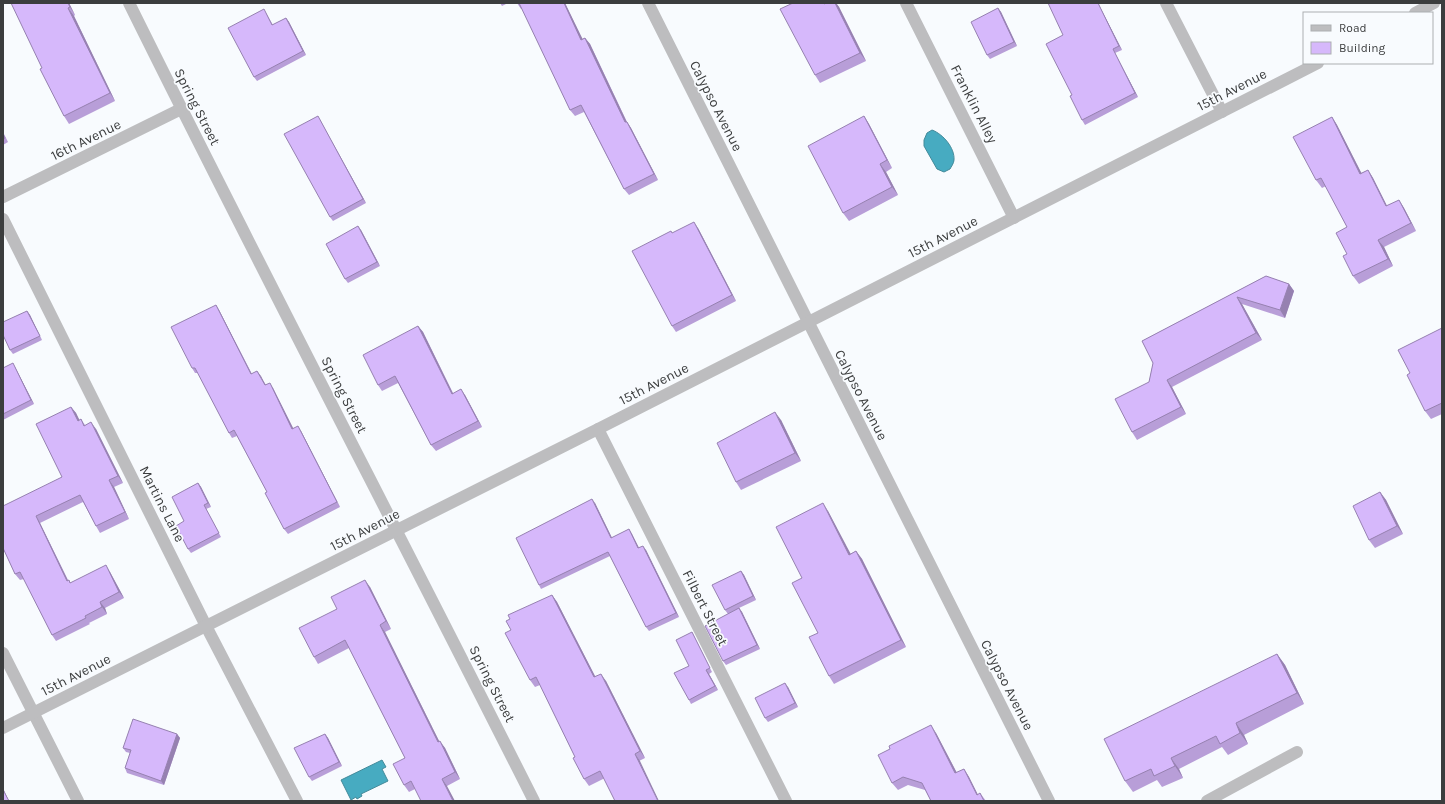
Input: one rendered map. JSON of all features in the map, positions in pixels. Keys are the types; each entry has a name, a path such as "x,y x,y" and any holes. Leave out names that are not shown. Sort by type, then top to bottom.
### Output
{"street":[{"name":"Spring Street","path":"129,3 181,109 534,801"},
{"name":"Calypso Avenue","path":"648,3 1049,801"},
{"name":"Franklin Alley","path":"906,3 1014,218"},
{"path":"1166,3 1222,112"},
{"path":"1417,12 1434,3"},
{"name":"15th Avenue","path":"3,728 808,323 1316,64"},
{"name":"16th Avenue","path":"3,197 181,109"},
{"name":"Martins Lane","path":"3,219 206,626 297,801"},
{"name":"Filbert Street","path":"598,429 786,801"},
{"path":"3,653 78,801"},
{"path":"1207,801 1297,752"}],"water":[{"path":"932,130 948,142 953,151 954,162 950,169 944,172 937,169 924,146 924,140 927,133"},
{"path":"382,760 386,767 382,769 388,781 361,794 362,796 357,799 356,797 351,800 341,780"}],"building":[{"path":"11,3 68,3 70,7 68,8 110,93 64,116 40,69 42,68"},
{"path":"519,3 564,3 581,40 585,38 625,122 627,122 654,174 624,189 581,105 570,110"},
{"path":"793,3 835,3 860,53 815,75 780,9"},
{"path":"1048,3 1098,3 1119,46 1113,49 1135,93 1082,120 1070,96 1072,95 1046,44 1063,35"},
{"path":"998,8 1014,42 987,55 971,22"},
{"path":"264,9 272,25 286,18 303,51 254,77 228,28"},
{"path":"318,116 363,199 330,217 284,134"},
{"path":"864,116 887,160 880,164 892,187 843,213 808,146"},
{"path":"1332,117 1360,174 1368,170 1386,206 1399,200 1411,223 1378,240 1388,259 1353,276 1343,256 1347,254 1336,233 1347,227 1321,178 1316,180 1293,137"},
{"path":"694,222 732,295 672,326 632,251 671,231 672,233"},
{"path":"358,226 377,262 345,279 326,244"},
{"path":"1266,276 1289,284 1280,310 1237,297 1256,333 1167,380 1181,407 1132,432 1115,399 1149,382 1153,363 1142,341"},
{"path":"216,305 251,374 257,371 265,385 270,383 292,429 298,426 337,502 284,529 265,493 267,492 234,430 229,433 195,368 192,368 171,327"},
{"path":"27,311 40,336 10,350 3,335 3,322"},
{"path":"418,326 452,394 461,389 478,421 431,445 395,376 378,385 363,355"},
{"path":"1442,328 1442,403 1425,411 1407,375 1410,373 1398,350"},
{"path":"13,363 31,400 3,414 3,368"},
{"path":"71,407 78,421 81,419 84,426 91,422 118,476 109,480 125,512 96,526 80,495 36,516 67,581 69,580 70,583 106,565 119,592 100,602 102,607 85,616 86,618 52,635 20,572 15,574 3,548 3,506 62,477 36,424"},
{"path":"775,412 795,453 736,482 717,443"},
{"path":"198,483 208,503 204,505 219,533 188,549 176,526 184,521 172,497"},
{"path":"1380,492 1397,526 1369,540 1353,506"},
{"path":"592,499 611,538 629,529 638,548 643,546 676,613 646,627 608,552 539,585 516,538"},
{"path":"823,503 849,555 856,551 901,640 829,676 809,637 818,633 792,583 802,578 776,527"},
{"path":"741,571 753,596 725,610 712,585"},
{"path":"365,580 386,621 380,625 438,742 440,741 455,772 442,779 453,801 421,801 411,781 404,785 393,764 405,758 345,640 314,657 299,628 337,609 331,597"},
{"path":"552,595 594,677 601,674 640,751 635,754 658,801 615,801 600,771 584,779 573,758 575,757 536,677 530,680 505,633 511,630 506,621 510,619 508,615"},
{"path":"739,608 757,645 723,661 705,626"},
{"path":"692,632 710,668 706,670 715,686 689,700 674,673 689,666 676,640"},
{"path":"1277,654 1297,693 1236,723 1240,733 1220,744 1216,736 1171,758 1175,766 1154,776 1151,769 1125,781 1104,739"},
{"path":"785,683 795,703 765,718 755,698"},
{"path":"133,719 177,734 161,781 125,768 131,750 123,748"},
{"path":"931,725 955,773 964,769 977,795 980,793 984,801 931,801 922,783 903,777 892,783 878,755 890,749 889,746"},
{"path":"325,734 339,762 309,777 294,748"},
{"path":"3,790 9,801 3,801"}]}
